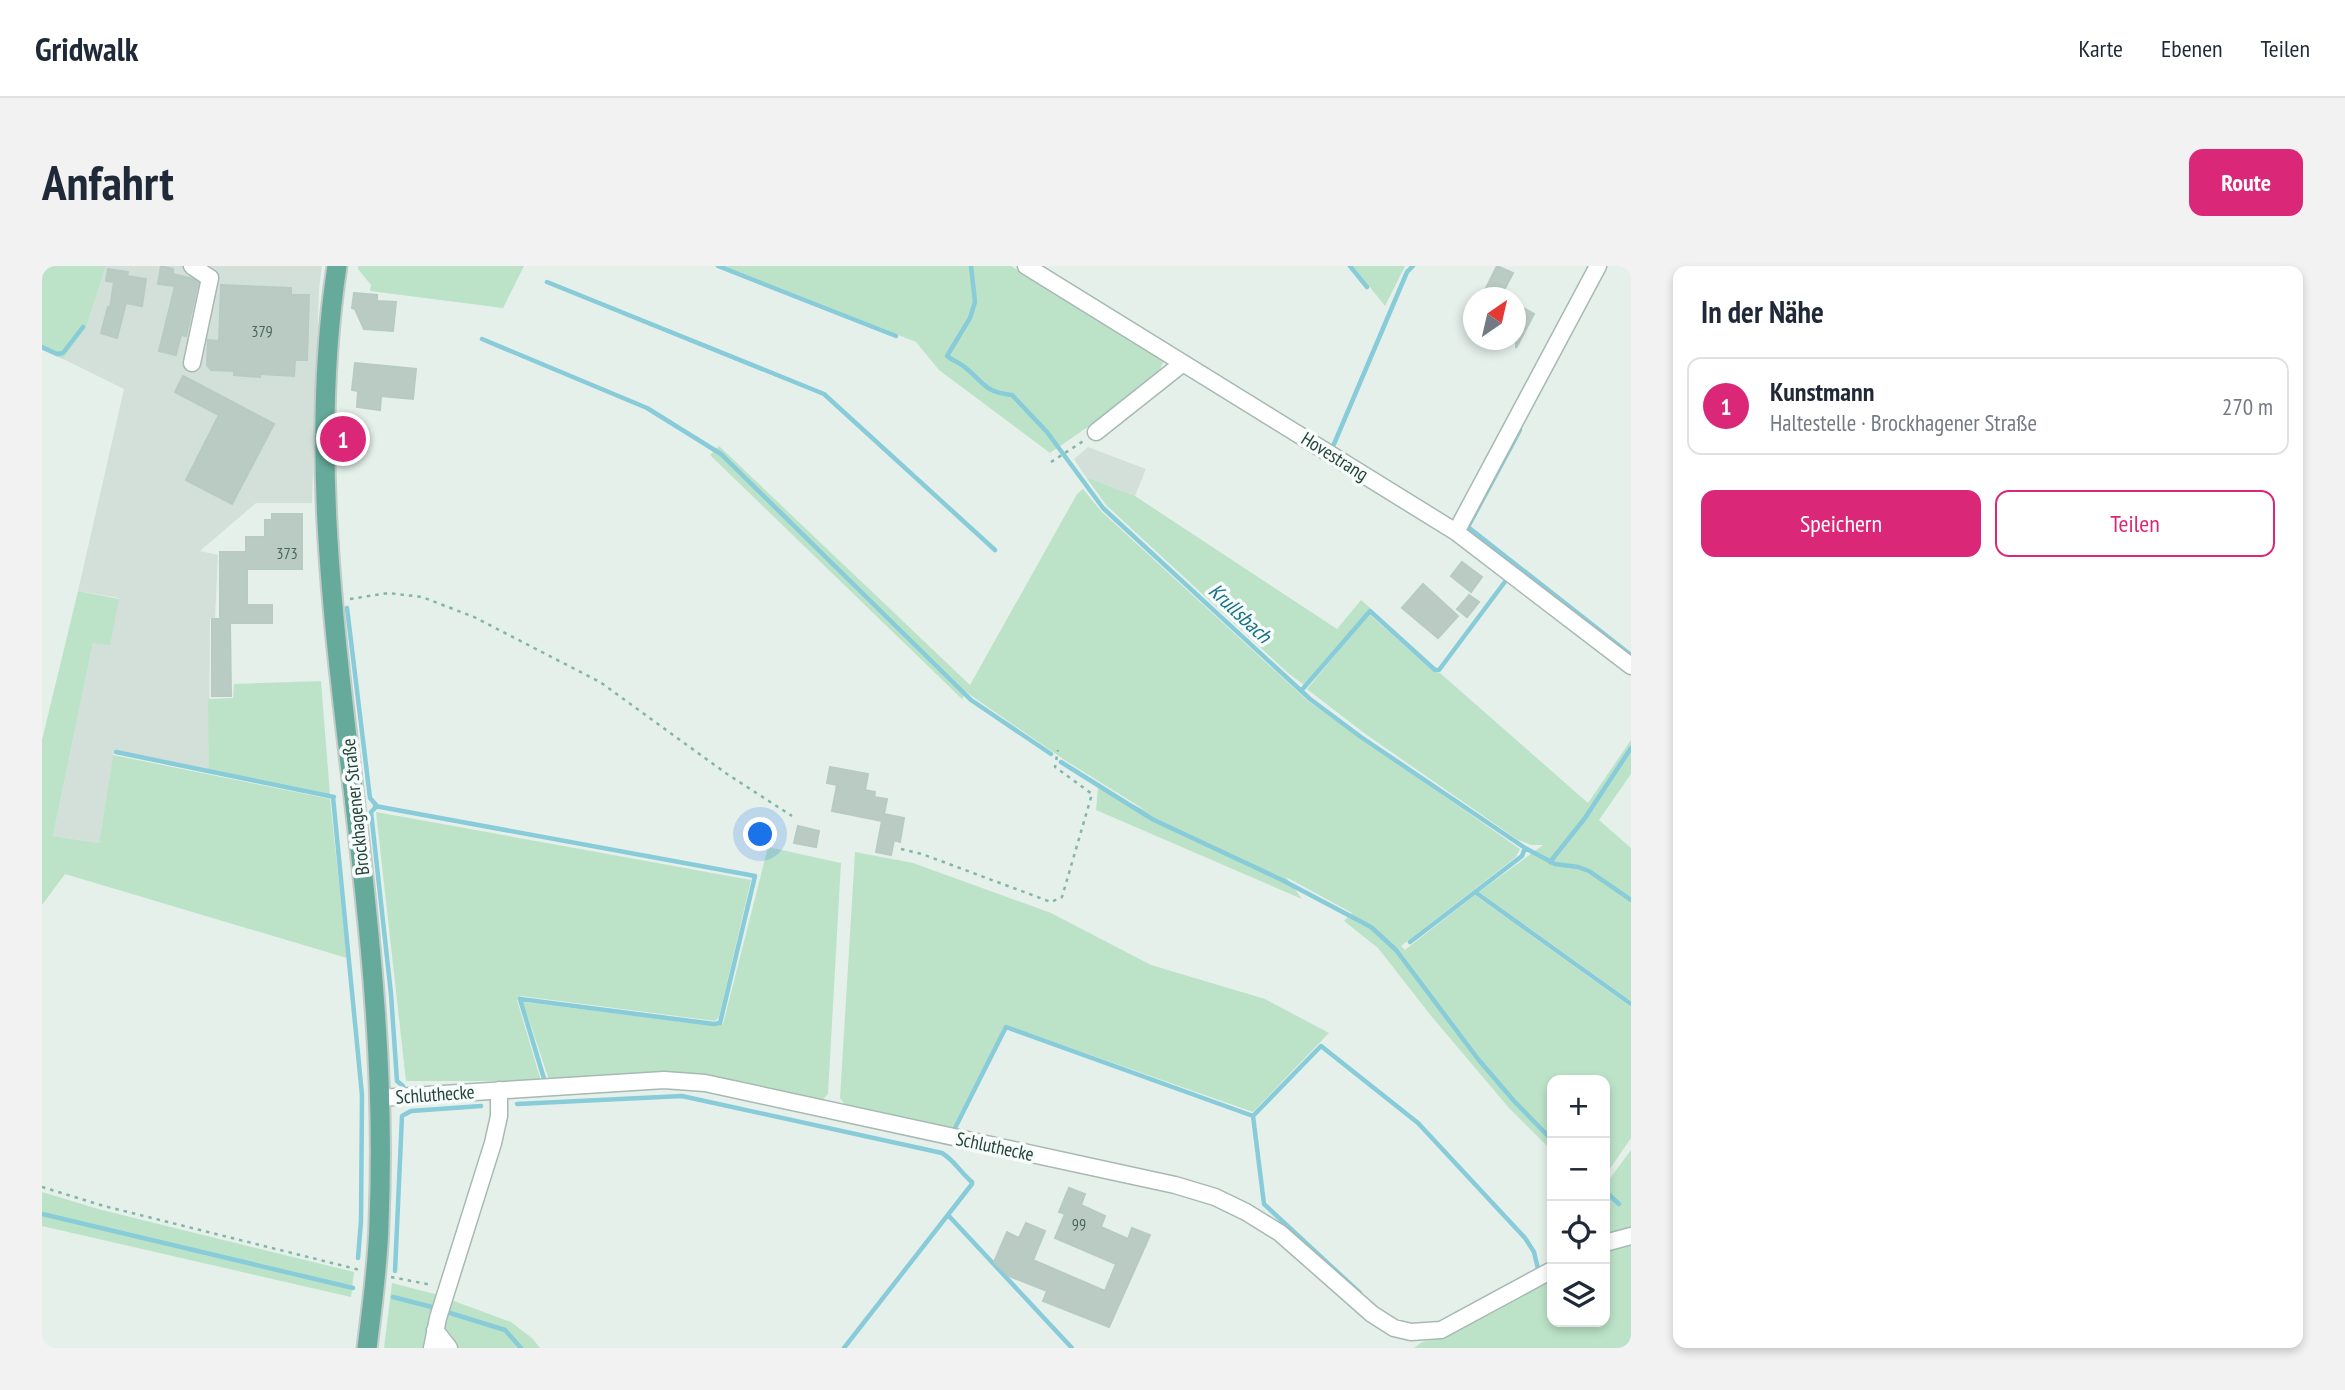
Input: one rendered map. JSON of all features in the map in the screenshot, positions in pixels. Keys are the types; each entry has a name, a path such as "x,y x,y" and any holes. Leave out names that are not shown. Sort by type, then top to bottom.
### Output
{"main road":[{"name":"Brockhagener Straße","path":"337,266 326,400 327,541 374,993 380,1098 379,1224 367,1348"}],"street":[{"path":"192,266 210,278 192,363"},
{"name":"Hovestrang","path":"1026,266 1456,531 1631,666"},
{"path":"1456,531 1598,266"},
{"path":"1096,432 1183,363"},
{"name":"Schluthecke","path":"380,1098 664,1080 705,1083 1175,1185 1225,1202 1280,1233 1372,1314 1394,1328 1411,1332 1441,1330 1547,1273"},
{"path":"432,1348 447,1288 493,1143 499,1116 499,1090"},
{"path":"1610,1242 1631,1236"},
{"path":"435,1330 449,1348"}],"path":[{"path":"1051,462 1096,432"},
{"path":"333,602 388,593 422,597 474,617 600,682 727,774 792,816"},
{"path":"901,849 922,854 1051,901 1062,897 1092,794 1055,767 1058,750"},
{"path":"42,1187 104,1206 349,1267"},
{"path":"375,1274 447,1288"}],"shaded area":[{"path":"106,266 322,266 312,503 256,503 200,551 218,555 215,618 210,618 209,769 114,750 99,843 53,836 93,643 119,598 78,591 124,389 63,359 86,328"},
{"path":"1088,447 1146,469 1135,496 1086,477 1074,459"}],"green space":[{"path":"42,266 106,266 86,328 63,359 42,350"},
{"path":"358,266 524,266 503,308 370,291 371,285"},
{"path":"723,266 1011,266 1164,361 1158,373 1050,453 939,370 916,342"},
{"path":"1353,266 1405,266 1385,306"},
{"path":"719,446 970,685 1077,494 1083,489 1101,511 1308,701 1520,849 1516,857 1401,946 1405,950 1475,895 1631,1007 1631,1138 1610,1169 1610,1075 1547,1075 1547,1146 1509,1108 1378,948 1344,921 1352,913 1286,877 1302,899 1096,810 1098,788 1145,810 1066,761 966,692 962,699 710,455"},
{"path":"1086,477 1135,496 1337,629 1361,600 1370,608 1304,685 1106,505"},
{"path":"78,591 119,599 110,645 93,643 53,836 99,843 113,755 330,799 347,958 65,874 42,905 42,740"},
{"path":"1369,614 1588,803 1631,740 1631,774 1599,820 1631,848 1631,1001 1479,892 1543,845 1532,845 1518,840 1364,733 1307,689"},
{"path":"321,681 330,795 209,769 208,699 233,698 234,684"},
{"path":"376,812 751,880 719,1017 715,1021 521,996 517,1000 541,1081 406,1081"},
{"path":"768,847 841,863 828,1094 820,1103 708,1079 549,1080 523,1002 718,1026 723,1024"},
{"path":"855,852 913,863 1051,913 1151,965 1265,999 1329,1033 1253,1112 1005,1025 952,1129 846,1106 840,1098"},
{"path":"1631,1150 1631,1230 1622,1229 1610,1235 1610,1201 1610,1178"},
{"path":"42,1192 102,1210 354,1272 351,1297 42,1226"},
{"path":"1631,1243 1631,1348 1414,1348 1422,1342 1446,1337 1547,1283 1547,1327 1610,1327 1610,1249"},
{"path":"392,1283 435,1294 511,1322 532,1338 540,1348 384,1348"}],"building":[{"path":"161,266 173,269 173,274 198,283 186,336 181,335 176,355 159,351 175,286 158,284"},
{"path":"1497,266 1513,273 1506,287 1486,287"},
{"path":"108,269 128,272 127,276 146,279 142,306 126,303 117,338 101,333 108,307 110,308 114,282 106,281"},
{"path":"221,285 291,288 291,295 309,295 307,360 295,360 294,376 260,374 260,377 234,375 234,371 211,370 207,365 208,340 219,341"},
{"path":"354,293 377,295 377,301 396,302 393,331 364,329 355,309 352,308"},
{"path":"1526,310 1534,314 1526,329"},
{"path":"355,363 416,369 413,399 381,396 380,410 357,407 358,391 352,390"},
{"path":"183,376 274,424 232,504 186,480 219,415 175,392"},
{"path":"272,514 302,514 302,569 247,569 247,605 272,605 272,623 230,623 231,696 212,696 212,619 220,619 220,552 246,552 246,537 265,537 265,520 272,520"},
{"path":"1462,562 1482,577 1471,592 1451,576"},
{"path":"1423,584 1458,616 1438,638 1402,608"},
{"path":"1469,595 1479,602 1467,617 1457,609"},
{"path":"830,767 868,774 865,790 875,792 874,797 887,799 884,814 904,818 900,842 894,840 891,855 876,852 882,821 832,811 837,785 827,783"},
{"path":"798,826 819,831 816,847 794,843"},
{"path":"1069,1188 1085,1194 1081,1205 1105,1216 1101,1227 1128,1239 1132,1228 1150,1235 1109,1327 1043,1301 1047,1291 1009,1276 994,1262 1007,1232 1019,1238 1026,1223 1045,1231 1033,1260 1105,1291 1116,1264 1055,1238 1065,1214 1059,1212"}],"waterway":[{"path":"718,266 896,336"},
{"name":"Krullsbach","path":"971,266 975,302 970,318 947,356 991,389 1012,395 1047,432 1103,508 1310,699 1361,737 1525,848 1555,864 1589,871 1631,900"},
{"path":"1350,266 1367,287"},
{"path":"1334,444 1407,272 1413,266"},
{"path":"547,282 824,394 995,550"},
{"path":"42,347 57,354 63,353 83,327"},
{"path":"482,339 647,408 721,454 971,700 1051,754"},
{"path":"1520,430 1468,527 1631,655"},
{"path":"1301,691 1370,611 1435,670 1439,670 1507,579"},
{"path":"347,608 370,798 377,806 371,812 391,994 397,1081 403,1086"},
{"path":"1550,862 1585,818 1631,748"},
{"path":"116,752 334,797"},
{"path":"1061,762 1152,819 1282,880 1371,927 1396,950 1478,1059 1550,1138"},
{"path":"333,797 362,1095 358,1258"},
{"path":"375,806 755,876 720,1023 520,999 545,1082"},
{"path":"1410,942 1522,856 1525,848"},
{"path":"1475,892 1631,1004"},
{"path":"954,1130 1006,1027 1253,1116"},
{"path":"1253,1116 1321,1046 1418,1123 1525,1238 1534,1252 1538,1269"},
{"path":"517,1104 682,1096 942,1153 972,1184 844,1348"},
{"path":"395,1271 402,1116 411,1111 481,1106"},
{"path":"1253,1116 1264,1204 1360,1293"},
{"path":"1610,1196 1619,1204"},
{"path":"42,1214 353,1288"},
{"path":"948,1215 1072,1348"},
{"path":"393,1297 432,1307"},
{"path":"450,1313 505,1330 521,1348"}],"place":[{"name":"Kunstmann","path":"343,439"}]}
